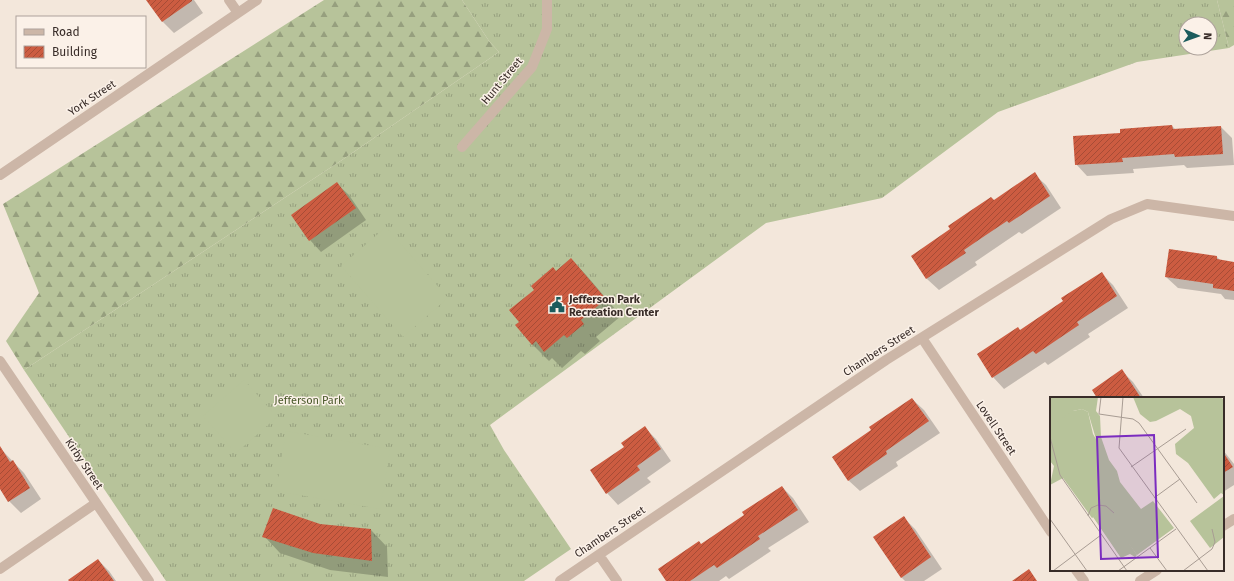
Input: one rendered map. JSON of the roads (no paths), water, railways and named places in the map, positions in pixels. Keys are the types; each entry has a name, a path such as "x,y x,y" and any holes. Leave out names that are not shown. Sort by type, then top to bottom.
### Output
{"street":[{"path":"229,0 238,13"},
{"name":"York Street","path":"0,175 257,0"},
{"name":"Hunt Street","path":"462,147 532,67 547,29 547,0"},
{"name":"Chambers Street","path":"560,581 886,360 1111,218 1147,204 1234,216"},
{"name":"Lovell Street","path":"922,338 1050,530"},
{"name":"Kirby Street","path":"0,361 148,581"},
{"path":"0,569 96,503"},
{"path":"1224,525 1234,519"},
{"path":"599,555 617,581"},
{"path":"1077,571 1084,581"},
{"path":"1140,581 1155,571"}],"place":[{"name":"Jefferson Park Recreation Center","path":"557,305"}],"park label":[{"name":"Jefferson Park","path":"309,400"}]}
